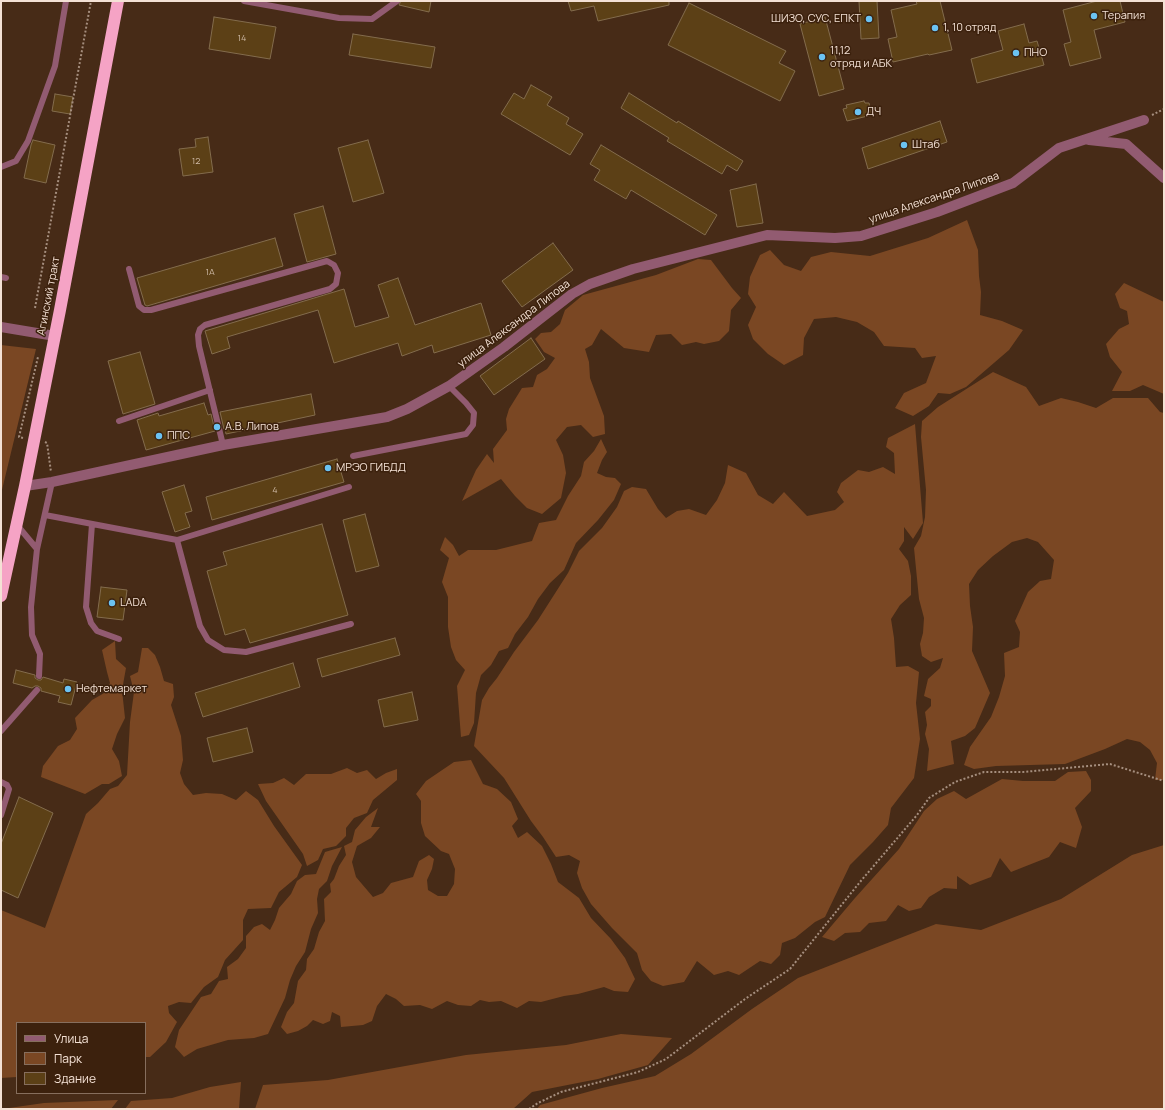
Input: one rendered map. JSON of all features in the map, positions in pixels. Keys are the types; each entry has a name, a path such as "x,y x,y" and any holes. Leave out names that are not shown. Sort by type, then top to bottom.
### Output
{"highway":[{"name":"Агинский тракт","path":"1,596 17,525 55,336 118,1"}],"street":[{"name":"улица Александра Липова","path":"25,486 52,482 223,445 388,417 407,409 449,386 504,347 572,294 590,284 633,269 767,235 835,238 861,236 937,212 1013,183 1059,148 1144,120"},
{"path":"1085,140 1126,144 1164,178"},
{"path":"1,327 55,336"}],"lane":[{"path":"1,167 16,160 28,141 55,66 66,1"},
{"path":"244,1 339,18 372,19 397,1"},
{"path":"129,269 139,306 144,310 151,310 327,261 334,265 338,273 336,284 330,289 205,325 200,329 198,335 199,346 223,445"},
{"path":"353,456 466,434 473,425 474,413 466,402 449,386"},
{"path":"119,421 210,390"},
{"path":"39,676 40,654 32,635 31,607 37,549 52,482"},
{"path":"45,515 177,540 349,487"},
{"path":"92,524 86,607 91,623 97,631 119,639"},
{"path":"17,525 37,549"},
{"path":"177,540 200,626 208,640 224,650 246,652 351,624"},
{"path":"1,731 37,690"},
{"path":"1,782 7,785 9,789 1,815"}],"path":[{"path":"35,308 91,1"},
{"path":"1144,120 1164,108"},
{"path":"19,437 38,355"},
{"path":"47,443 52,482"},
{"path":"529,1109 561,1092 638,1072 666,1059 745,999 790,970 860,882 912,821 929,798 955,782 984,772 1023,772 1110,764 1164,782"}],"green space":[{"path":"967,220 978,250 981,292 980,315 1002,321 1023,330 1009,350 966,387 950,394 938,393 929,406 913,416 895,408 904,393 926,383 936,356 922,358 915,348 884,346 874,332 857,322 836,317 814,319 804,338 803,355 784,365 768,354 753,339 748,325 756,307 748,294 750,277 760,255 770,250 784,265 801,271 811,257 831,252 870,256 928,238"},
{"path":"698,259 711,260 741,298 731,310 729,331 719,341 704,344 696,342 682,345 671,334 656,335 649,352 624,348 601,329 592,345 585,349 589,362 590,378 604,416 605,434 593,437 581,425 567,427 556,440 563,455 566,473 561,498 542,514 527,508 501,479 462,501 476,470 487,454 494,463 493,449 507,430 506,419 509,409 522,388 533,387 537,375 547,369 555,358 544,352 535,339 541,333 551,332 560,324 565,310 583,295 656,275"},
{"path":"1124,283 1164,302 1164,394 1143,385 1130,391 1112,391 1122,372 1110,357 1106,344 1119,329 1129,324 1127,311 1120,308 1115,294"},
{"path":"1,345 36,349 1,494"},
{"path":"993,372 1026,387 1039,406 1061,398 1096,408 1113,398 1148,398 1160,412 1164,413 1164,780 1155,780 1157,763 1150,750 1140,742 1127,739 1065,764 996,766 974,769 964,765 970,747 991,717 999,697 1005,676 1004,653 1019,647 1020,632 1015,621 1028,592 1040,581 1051,579 1054,560 1038,542 1027,538 1012,542 993,556 978,570 969,584 973,627 972,651 990,693 975,728 965,736 951,741 954,764 927,771 929,749 925,734 927,725 925,712 931,706 931,699 924,696 928,679 940,668 943,658 931,662 922,656 920,644 923,633 924,618 919,599 914,548 921,536 925,517 926,490 921,437 922,421 938,407"},
{"path":"915,424 923,523 913,539 904,527 904,541 899,549 908,561 911,576 911,595 900,605 891,619 896,667 908,666 919,672 916,703 920,739 914,778 891,808 888,825 850,865 825,917 815,922 795,938 782,943 780,955 771,964 760,961 739,975 728,971 714,975 697,961 684,982 663,986 651,981 642,970 637,953 591,904 582,888 577,873 580,861 569,855 556,857 504,778 474,746 482,700 514,652 538,620 568,573 579,551 602,528 617,507 624,491 632,487 646,489 658,509 666,518 677,511 689,509 706,515 717,500 725,483 728,465 746,473 758,495 773,504 784,492 807,516 835,510 844,502 837,492 841,483 858,470 869,472 883,467 895,474 894,453 886,447 888,438"},
{"path":"601,439 607,452 597,473 606,477 615,478 621,484 614,500 598,520 576,543 564,570 550,583 538,599 528,617 515,634 508,648 499,651 491,665 481,675 476,693 474,723 469,735 461,737 457,686 465,670 456,660 451,647 448,627 448,597 442,582 449,558 440,550 445,537 453,545 459,556 468,550 496,550 532,541 539,523 556,520 568,496 581,476 584,462 594,451"},
{"path":"115,641 116,659 126,668 122,690 125,718 112,749 119,761 122,776 109,784 102,784 85,794 41,777 43,766 58,746 70,740 77,729 75,718 92,700 106,692 110,683 102,650"},
{"path":"142,648 148,648 155,655 164,681 173,684 174,697 171,705 181,736 183,760 180,773 184,784 193,795 206,793 222,794 236,800 246,791 258,800 274,826 302,865 297,877 279,892 271,908 248,909 243,920 243,940 225,960 218,977 204,987 191,1003 179,1002 168,1006 169,1013 177,1022 166,1042 150,1057 146,1057 146,1022 16,1022 16,1077 1,1078 1,910 45,928 86,814 110,789 118,786 127,775 130,722 134,692 130,676 138,672"},
{"path":"471,760 483,784 497,789 511,802 518,819 512,826 518,838 527,832 542,846 558,882 579,898 591,918 611,939 625,958 635,979 628,992 614,991 604,987 541,1002 529,1001 517,1008 501,1001 489,1002 480,1000 471,1006 458,1005 447,1001 432,1009 420,1005 404,1006 396,999 386,994 377,1006 372,1021 363,1025 341,1027 340,1016 332,1012 330,1021 323,1024 313,1020 307,1026 298,1031 287,1034 281,1027 287,1012 294,1003 298,981 306,970 307,959 314,949 319,932 325,921 324,899 331,892 330,884 346,855 344,846 352,842 355,830 366,817 378,808 371,827 380,827 371,838 357,846 352,862 356,877 373,897 383,893 391,883 413,877 419,861 429,855 434,859 432,869 427,880 428,890 438,896 447,896 454,884 455,869 449,854 441,851 425,836 421,823 421,801 416,794 426,781 454,762"},
{"path":"347,768 357,773 367,770 376,779 397,769 397,780 373,800 367,813 354,818 346,828 346,836 336,846 323,849 318,860 307,866 303,854 266,801 258,784 273,783 284,778 294,785 306,774 331,774"},
{"path":"1086,771 1091,780 1091,791 1075,808 1082,827 1076,848 1060,842 1049,857 1011,872 1000,858 991,877 970,885 957,876 957,889 944,888 929,897 921,908 909,911 898,905 886,921 869,923 860,932 845,933 834,941 822,937 899,849 924,811 937,799 954,791 966,799 1002,779 1023,781 1055,781 1068,772"},
{"path":"1164,845 1164,1109 537,1109 540,1105 602,1088 655,1076 691,1054 752,1009 798,978 936,924 981,930 1061,899 1132,855"},
{"path":"342,847 332,866 327,881 319,889 317,899 318,913 311,929 305,952 296,966 285,998 268,1034 254,1038 228,1040 197,1049 184,1057 175,1047 179,1030 201,997 211,994 219,981 228,979 227,967 238,959 246,948 246,936 254,927 262,924 270,930 279,908 291,894 297,881 305,875 316,874 325,852"},
{"path":"621,1034 672,1038 648,1065 598,1079 532,1092 513,1109 255,1109 263,1085 328,1080 466,1055 566,1045"},
{"path":"241,1082 239,1109 125,1109 131,1101 172,1098 210,1087"},
{"path":"118,1100 111,1109 2,1109 44,1103"}],"building":[{"path":"401,1 431,1 429,12 399,5"},
{"path":"568,1 669,1 669,5 598,21 594,6 571,11"},
{"name":"ШИЗО, СУС, ЕПКТ","path":"859,1 877,1 879,38 861,39"},
{"name":"1, 10 отряд","path":"916,1 940,1 952,50 893,62 888,39 897,37 891,10 917,4"},
{"name":"Терапия","path":"1097,1 1120,1 1125,22 1094,30 1101,58 1070,66 1064,44 1071,42 1063,10"},
{"path":"689,3 786,51 779,63 795,71 780,101 668,45"},
{"path":"214,17 276,27 270,59 209,49"},
{"name":"11,12 отряд и АБК","path":"825,17 844,89 819,96 800,24"},
{"name":"ПНО","path":"1024,24 1029,43 1037,41 1044,65 977,83 971,59 1003,50 998,31"},
{"path":"353,34 435,47 431,68 349,55"},
{"path":"531,85 552,97 547,105 569,118 566,124 583,134 570,155 501,114 514,93 524,99"},
{"path":"629,93 743,161 737,171 727,165 722,174 667,141 669,138 621,108"},
{"path":"55,94 73,97 70,114 52,111"},
{"name":"ДЧ","path":"864,101 865,103 869,103 872,115 847,121 843,109 847,108 846,105"},
{"name":"Штаб","path":"940,121 947,142 868,169 862,148"},
{"path":"208,137 213,172 183,176 179,149 196,147 195,139"},
{"path":"33,140 55,145 46,183 24,178"},
{"path":"368,140 384,193 353,202 338,148"},
{"path":"601,145 717,215 705,235 631,190 626,199 594,180 600,170 590,164"},
{"path":"756,184 763,223 737,227 730,190"},
{"path":"323,206 336,254 307,262 294,214"},
{"path":"275,238 283,266 147,306 145,305 137,278"},
{"path":"553,243 573,270 522,307 502,281"},
{"path":"398,278 415,325 481,303 491,335 434,353 432,345 402,356 398,343 334,363 318,310 227,337 230,348 212,354 205,331 344,289 355,327 389,317 378,285"},
{"path":"531,338 545,359 494,395 480,376"},
{"path":"140,352 155,404 123,414 108,361"},
{"path":"311,394 315,415 226,434 220,412"},
{"path":"204,403 208,415 211,414 215,431 146,450 137,420 158,413 159,416"},
{"path":"337,459 344,482 212,520 206,497"},
{"path":"184,485 192,511 185,513 190,527 175,532 162,492"},
{"path":"365,514 379,566 356,572 343,520"},
{"path":"322,524 348,615 250,643 245,629 225,635 207,571 227,565 223,552"},
{"name":"LADA","path":"101,587 127,590 123,620 97,617"},
{"path":"395,638 400,655 322,677 317,659"},
{"path":"293,663 300,687 203,717 195,693"},
{"path":"16,670 35,675 35,678 38,680 41,680 43,677 63,683 64,679 77,682 71,705 58,702 60,696 41,691 41,688 38,686 32,688 13,683"},
{"path":"412,692 418,720 384,727 378,700"},
{"path":"247,728 253,752 213,762 207,738"},
{"path":"19,797 53,813 18,898 1,890 1,844"}],"place":[{"name":"Терапия","path":"1094,16"},
{"name":"ШИЗО, СУС, ЕПКТ","path":"869,19"},
{"name":"1, 10 отряд","path":"935,28"},
{"name":"ПНО","path":"1016,53"},
{"name":"11,12 отряд и АБК","path":"822,57"},
{"name":"ДЧ","path":"858,112"},
{"name":"Штаб","path":"904,145"},
{"name":"А.В. Липов","path":"217,427"},
{"name":"ППС","path":"159,436"},
{"name":"МРЭО ГИБДД","path":"328,468"},
{"name":"LADA","path":"112,603"},
{"name":"Нефтемаркет","path":"68,689"}]}
